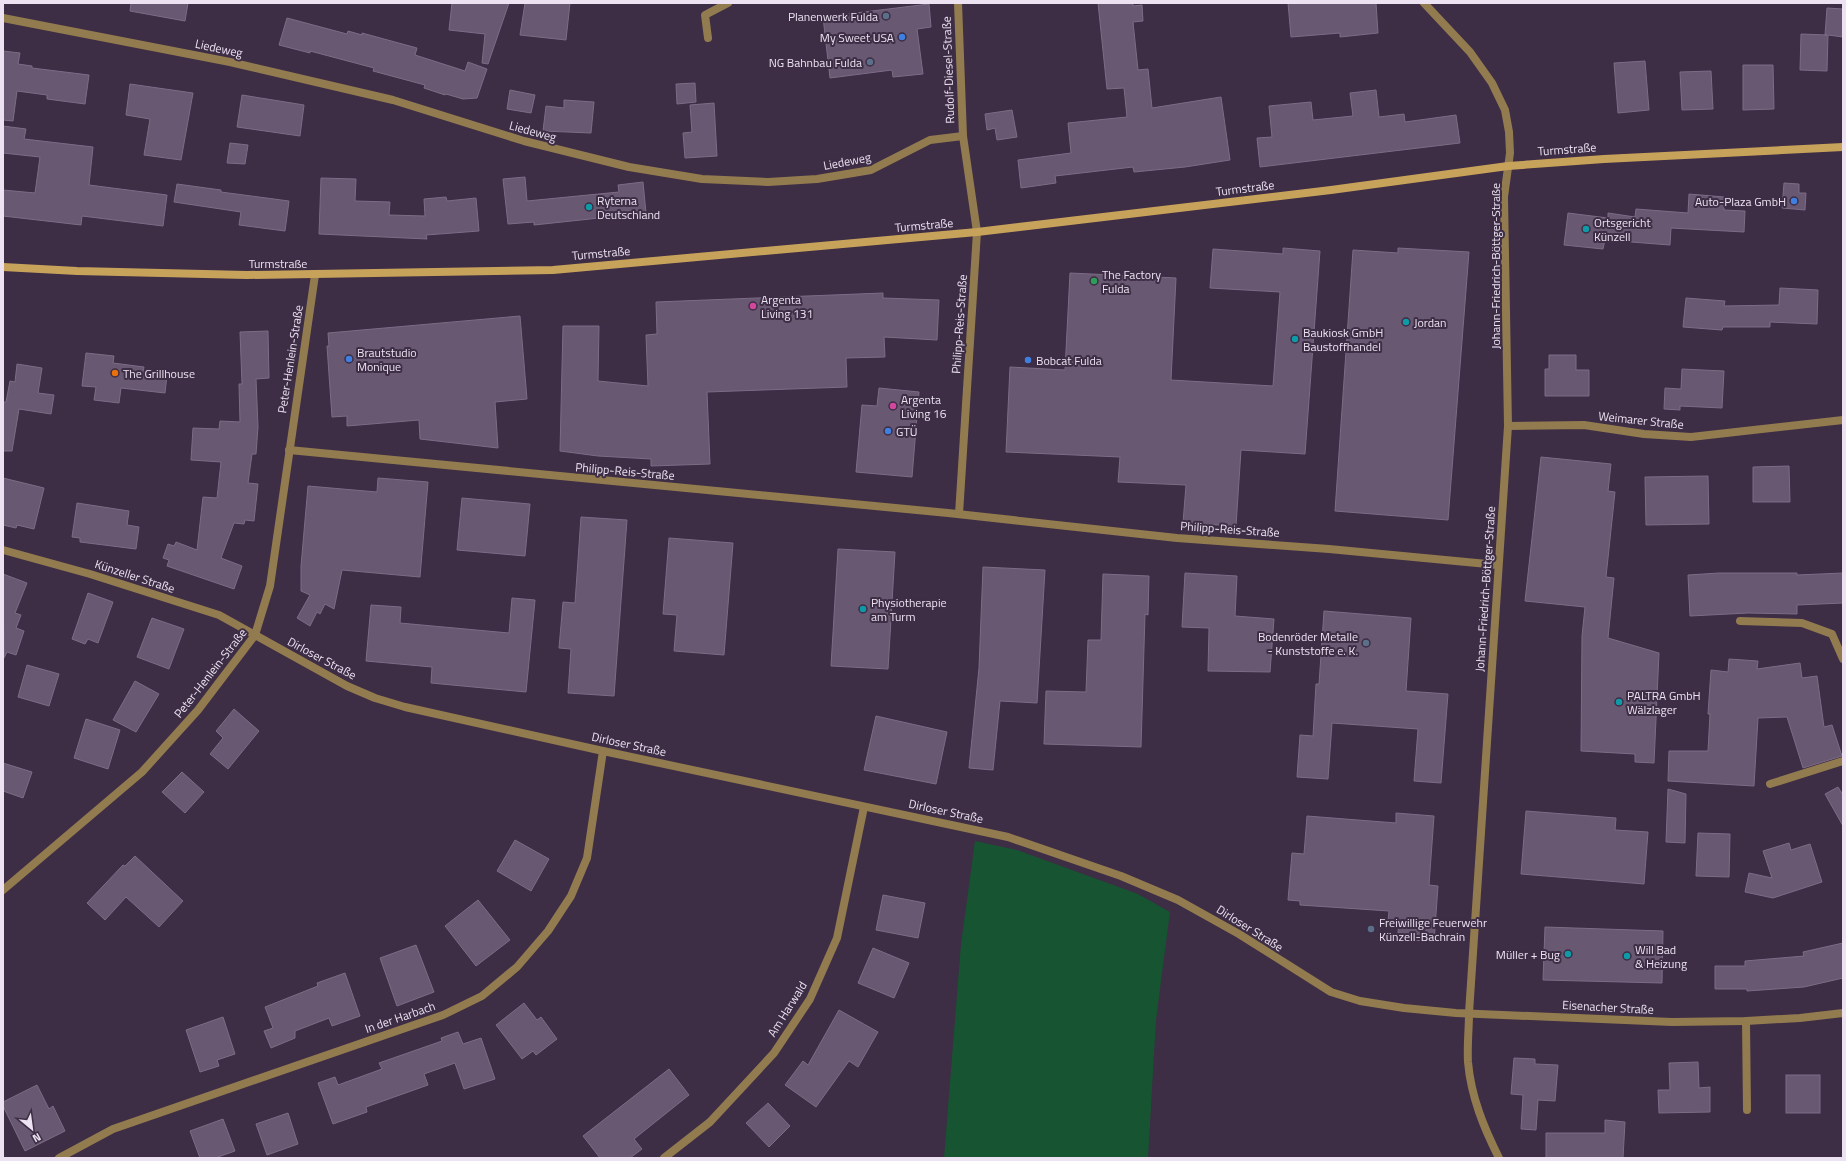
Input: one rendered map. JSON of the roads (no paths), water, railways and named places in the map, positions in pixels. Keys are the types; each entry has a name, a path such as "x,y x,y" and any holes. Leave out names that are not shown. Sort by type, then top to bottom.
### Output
{"main road":[{"name":"Turmstraße","path":"3,267 162,273 315,275 553,270 977,232 1331,190 1508,166 1604,159 1775,152 1843,147"}],"street":[{"path":"708,38 705,15 728,3"},
{"name":"Rudolf-Diesel-Straße","path":"958,3 962,136"},
{"name":"Johann-Friedrich-Böttger-Straße","path":"1424,3 1470,52 1492,83 1505,110 1509,132 1510,153 1504,197 1508,426 1469,1013"},
{"name":"Liedeweg","path":"3,18 238,64 393,100 531,143 629,167 702,179 768,182 817,179 870,170 885,164 930,140 962,136"},
{"path":"962,136 977,232"},
{"name":"Philipp-Reis-Straße","path":"959,514 977,232"},
{"name":"Peter-Henlein-Straße","path":"3,890 142,772 198,710 255,635 270,586 315,275"},
{"name":"Weimarer Straße","path":"1508,426 1584,425 1644,434 1691,437 1843,420"},
{"name":"Philipp-Reis-Straße","path":"289,450 959,514 1177,538 1329,549 1498,565"},
{"name":"Künzeller Straße","path":"3,550 90,574 219,615 255,635"},
{"path":"1740,621 1802,624 1832,634 1843,659"},
{"name":"Dirloser Straße","path":"255,635 333,679 375,698 405,707 603,751 1008,837 1142,884 1210,916 1331,992 1360,1002 1404,1008 1469,1013"},
{"name":"In der Harbach","path":"59,1158 113,1129 443,1015 482,996 517,967 548,931 571,896 587,858 603,751"},
{"path":"1770,784 1843,761"},
{"name":"Am Harwald","path":"664,1158 710,1122 768,1059 810,999 837,938 864,807"},
{"path":"1469,1013 1468,1062 1473,1094 1482,1122 1500,1158"},
{"name":"Eisenacher Straße","path":"1469,1013 1672,1022 1746,1021 1800,1018 1843,1013"},
{"path":"1746,1021 1747,1110"}],"place":[{"name":"Planenwerk Fulda","path":"886,16"},
{"name":"My Sweet USA","path":"902,37"},
{"name":"NG Bahnbau Fulda","path":"870,62"},
{"name":"Auto-Plaza GmbH","path":"1794,201"},
{"name":"Ryterna Deutschland","path":"589,207"},
{"name":"Ortsgericht Künzell","path":"1586,229"},
{"name":"The Factory Fulda","path":"1094,281"},
{"name":"Argenta Living 131","path":"753,306"},
{"name":"Jordan","path":"1406,322"},
{"name":"Baukiosk GmbH Baustoffhandel","path":"1295,339"},
{"name":"Brautstudio Monique","path":"349,359"},
{"name":"Bobcat Fulda","path":"1028,360"},
{"name":"The Grillhouse","path":"115,373"},
{"name":"Argenta Living 16","path":"893,406"},
{"name":"GTÜ","path":"888,431"},
{"name":"Physiotherapie am Turm","path":"863,609"},
{"name":"Bodenröder Metalle - Kunststoffe e. K.","path":"1366,643"},
{"name":"PALTRA GmbH Wälzlager","path":"1619,702"},
{"name":"Freiwillige Feuerwehr Künzell-Bachrain","path":"1371,929"},
{"name":"Müller + Bug","path":"1568,954"},
{"name":"Will Bad & Heizung","path":"1627,956"}]}
